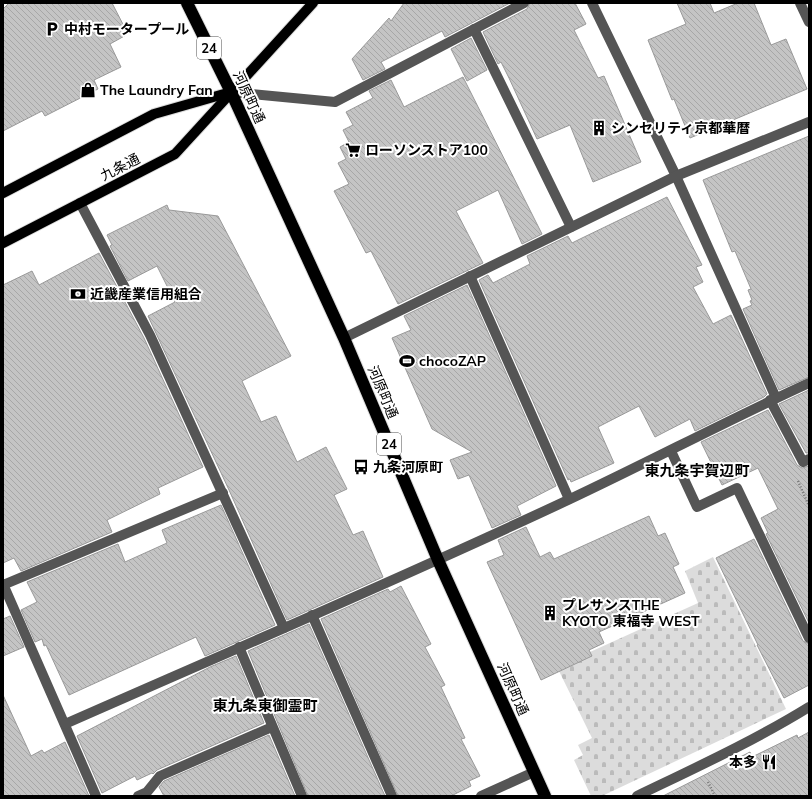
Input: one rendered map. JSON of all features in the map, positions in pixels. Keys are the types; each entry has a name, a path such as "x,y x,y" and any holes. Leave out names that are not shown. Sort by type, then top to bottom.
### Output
{"highway":[{"name":"河原町通","path":"187,3 231,92 344,338 438,560 545,796"}],"main road":[{"name":"九条通","path":"3,243 175,154 313,3"},
{"path":"3,193 154,114 231,92"}],"street":[{"path":"231,92 335,102 524,3"},
{"path":"592,3 676,176 773,399 803,462 809,459"},
{"path":"800,3 809,22"},
{"path":"474,29 571,227"},
{"path":"344,338 676,176 809,122"},
{"path":"80,203 150,335 284,628"},
{"path":"470,276 569,499"},
{"path":"65,724 438,560 569,499 773,399 809,383"},
{"path":"671,450 698,507 737,488 809,638"},
{"path":"96,796 3,584 223,493"},
{"path":"312,615 392,796"},
{"path":"239,647 302,796"},
{"path":"637,796 700,766 786,721 809,707"},
{"path":"138,796 147,792 160,776 272,727"},
{"path":"481,796 534,772"}],"green space":[{"path":"713,557 786,709 602,796 591,796 574,760 583,755 578,745 592,738 557,667 698,603 685,571"}],"building":[{"path":"9,3 112,3 128,34 110,44 121,67 94,80 98,89 45,116 42,111 3,131 3,9"},
{"path":"404,3 510,3 445,37 442,31 381,62 385,69 363,80 352,59 389,18 391,21"},
{"path":"530,3 575,3 586,24 574,30 598,78 604,76 641,162 593,182 570,125 537,139 501,62 498,64 483,32 527,9"},
{"path":"677,3 710,3 714,13 738,3 754,3 771,45 786,39 807,89 690,138 674,99 672,100 648,40 686,24"},
{"path":"471,38 487,70 467,81 451,49"},
{"path":"463,77 542,234 522,244 498,190 456,211 483,263 398,304 371,251 366,253 334,191 349,184 338,163 346,159 340,147 349,142 343,130 353,125 346,112 373,98 369,91 391,80 404,107"},
{"path":"809,136 809,377 779,390 743,309 752,305 750,301 752,300 748,290 751,289 735,251 732,252 703,180"},
{"path":"667,197 702,265 696,267 703,282 693,287 713,324 731,315 767,394 764,397 695,431 690,419 655,437 639,406 598,427 614,463 571,482 570,479 568,480 479,280 488,275 493,283 530,264 527,256 568,236 572,243"},
{"path":"167,205 169,210 218,216 291,356 242,381 261,422 276,416 297,462 326,447 347,489 334,495 353,535 363,531 383,577 287,620 229,490 148,316 175,302 157,266 128,281 110,246 112,245 107,235"},
{"path":"99,253 144,338 203,467 158,488 160,494 107,520 112,532 21,571 14,558 3,563 3,285 32,271 39,285"},
{"path":"467,285 556,486 517,506 521,515 492,528 469,475 458,479 450,460 472,452 432,429 392,338 411,330 404,316"},
{"path":"809,390 809,453 806,453 779,404"},
{"path":"768,410 797,465 802,468 809,466 809,623 766,534 768,533 761,518 778,509 758,468 722,485 701,442"},
{"path":"221,505 275,625 205,656 196,637 69,695 46,645 44,646 42,639 35,642 21,610 37,602 27,582 118,544 125,562 167,543 162,530"},
{"path":"649,516 658,536 665,533 679,564 673,567 685,593 599,632 604,643 589,650 592,656 541,680 487,562 504,555 498,540 526,527 540,557 550,552 554,559"},
{"path":"754,539 803,641 809,644 809,685 784,698 716,558"},
{"path":"401,586 431,644 425,647 445,685 441,687 465,738 461,739 480,776 469,781 471,786 451,796 398,796 321,619 388,589 390,592"},
{"path":"10,616 24,647 3,656 3,619"},
{"path":"309,624 385,796 308,796 248,651"},
{"path":"236,656 264,723 157,770 153,774 152,773 137,780 135,776 102,793 77,736 210,667"},
{"path":"3,695 31,756 42,750 44,753 65,742 89,796 3,796"},
{"path":"809,732 809,796 663,796 750,752 752,757 797,735 798,738"},
{"path":"269,735 295,796 164,796 159,787 164,781"}],"place":[{"name":"中村モータープール","path":"52,29"},
{"name":"The Laundry Fan","path":"88,90"},
{"name":"シンセリティ京都華暦","path":"599,128"},
{"name":"ローソンストア100","path":"353,150"},
{"name":"近畿産業信用組合","path":"78,294"},
{"name":"chocoZAP","path":"407,361"},
{"name":"九条河原町","path":"361,467"},
{"name":"プレサンスTHE KYOTO 東福寺 WEST","path":"550,613"},
{"name":"本多","path":"769,762"}],"district":[{"name":"東九条宇賀辺町","path":"697,471"},
{"name":"東九条東御霊町","path":"265,706"}]}
